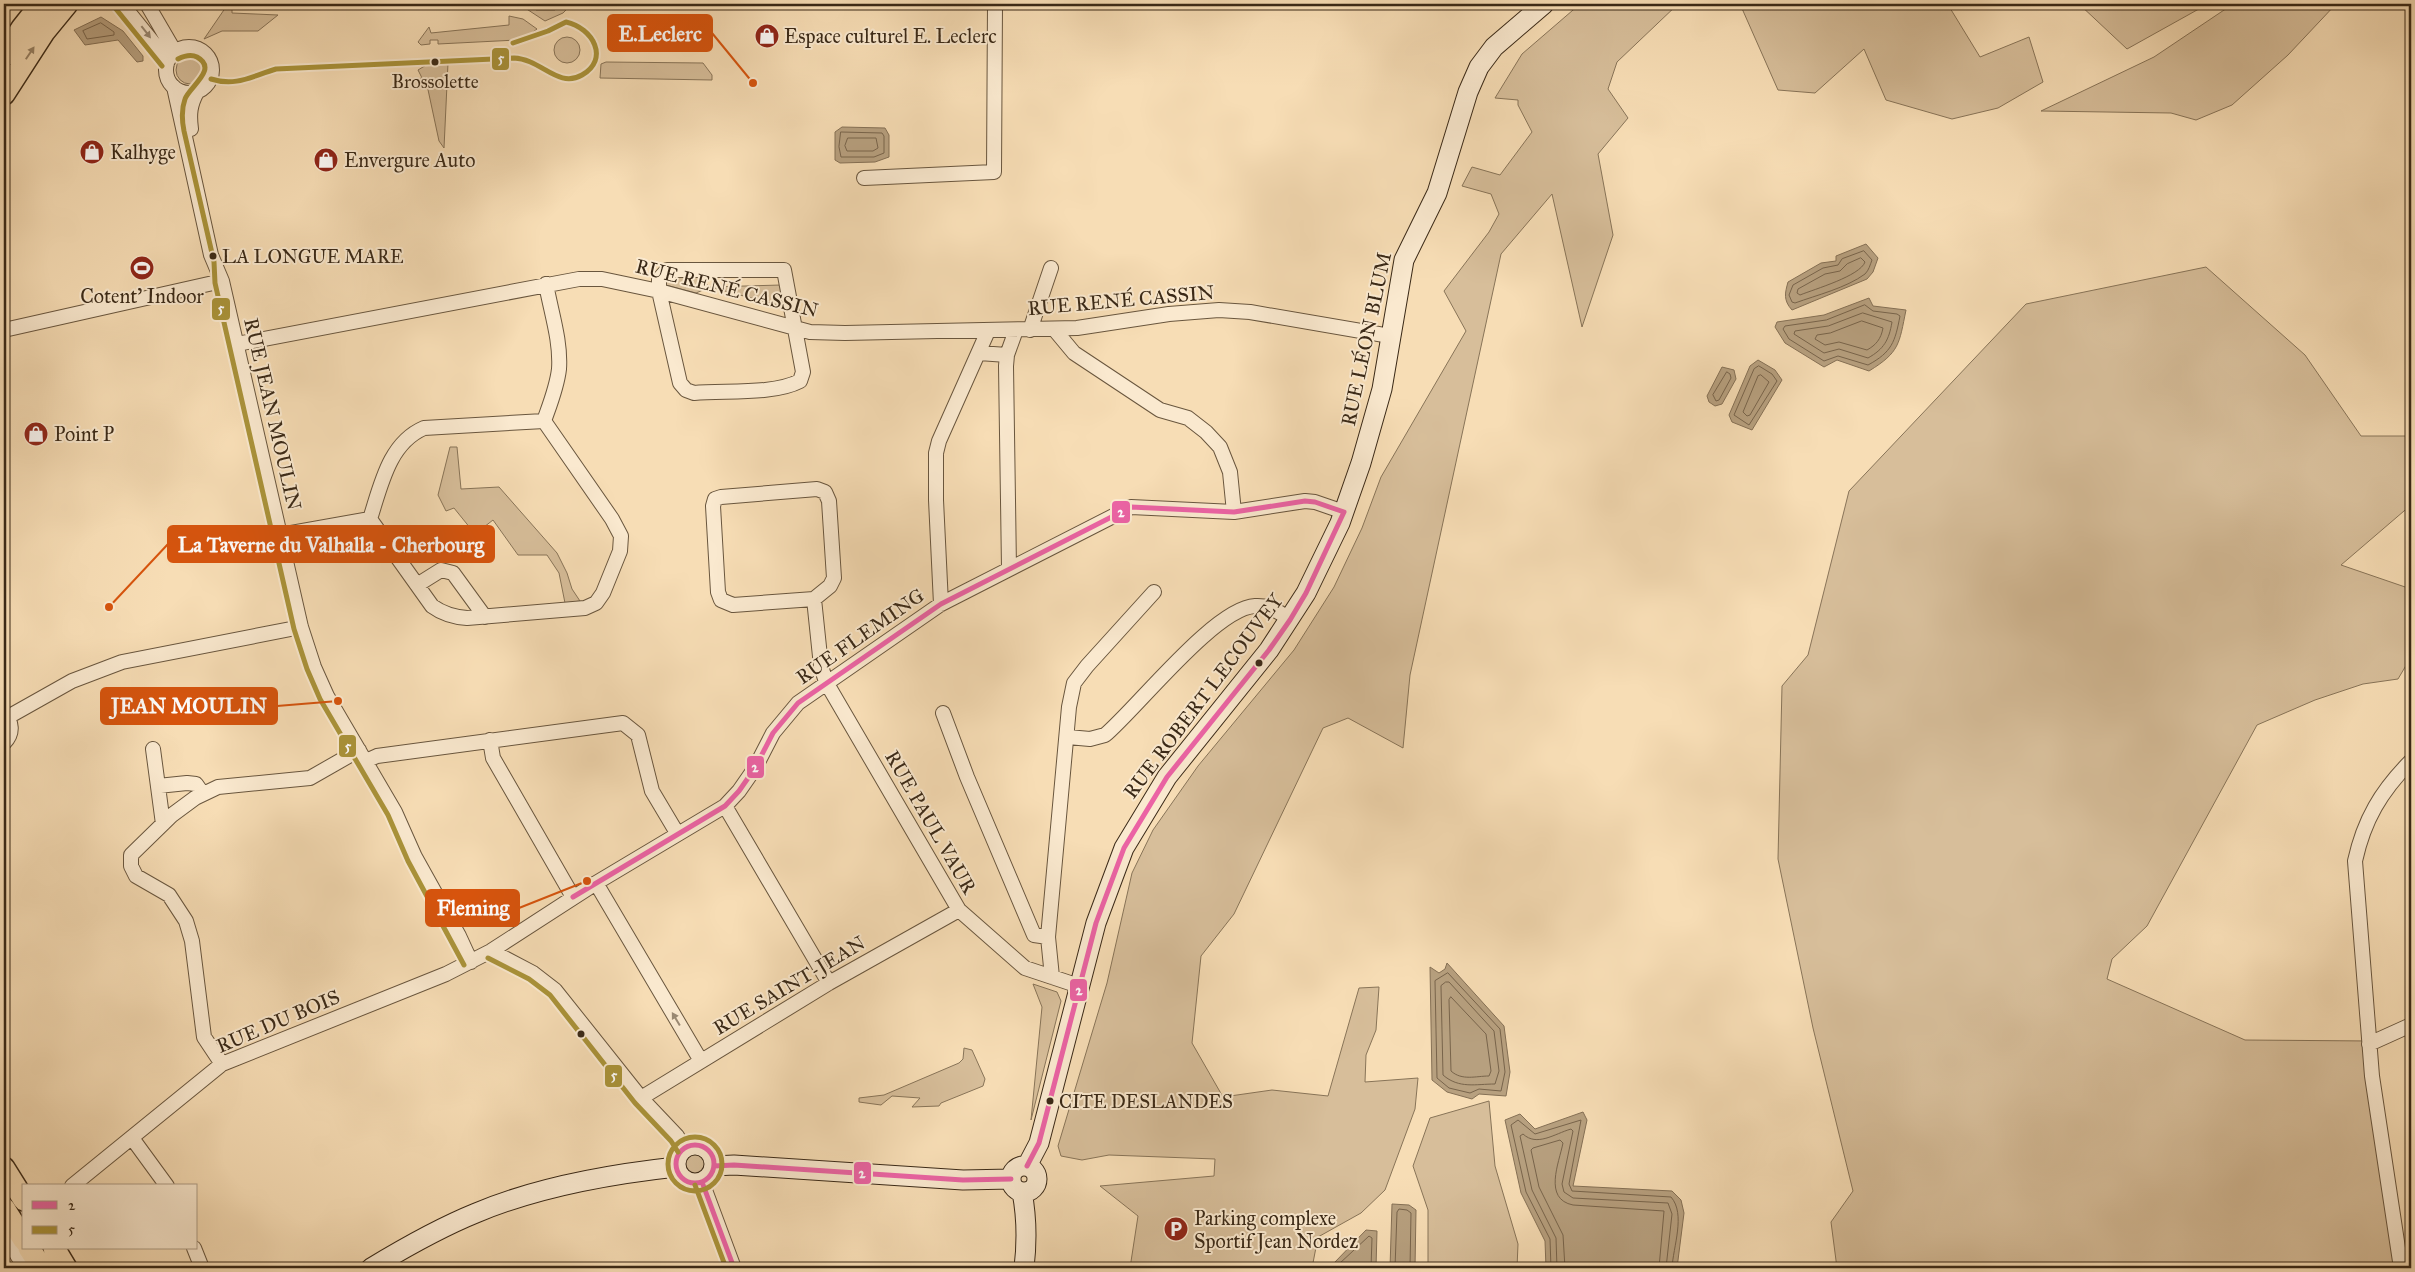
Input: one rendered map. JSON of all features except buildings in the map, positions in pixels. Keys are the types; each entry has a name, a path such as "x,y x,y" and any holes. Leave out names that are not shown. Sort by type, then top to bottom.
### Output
{"main road":[{"path":"4,56 22,28 41,4"},
{"path":"4,94 44,32 67,4"},
{"path":"4,1168 22,1197"},
{"path":"4,1208 18,1239"},
{"path":"27,1250 42,1268"},
{"path":"55,1250 66,1268"}],"street":[{"name":"RUE JEAN MOULIN","path":"122,4 172,56"},
{"name":"RUE JEAN MOULIN","path":"147,4 172,56"},
{"path":"864,178 994,172 995,4"},
{"name":"RUE LÉON BLUM","path":"1344,512 1375,417 1404,260 1414,235 1437,193 1473,80 1494,46 1544,4"},
{"name":"RUE JEAN MOULIN","path":"216,282 222,261 189,116 191,104 197,92 207,86 213,72 210,58 195,48 186,47 172,56 166,72 174,87 216,282 237,344 301,627 321,685 363,756 471,962"},
{"path":"174,87 186,93 197,92"},
{"path":"1030,330 1051,268"},
{"path":"667,270 784,270 794,328 803,372 800,381 791,386 694,393 686,390 680,383 660,291 659,278 667,270"},
{"name":"RUE RENÉ CASSIN","path":"237,344 579,279 602,279 660,291 810,332 988,331 1078,328 1169,314 1218,310 1250,312 1390,336"},
{"path":"4,330 216,282"},
{"path":"544,421 557,383 559,368 557,341 546,284"},
{"path":"1054,329 1074,353 1160,410 1188,418 1206,432 1220,448 1230,472 1234,512"},
{"path":"1009,568 1007,355 1016,330"},
{"path":"941,604 936,500 936,453 939,441 988,331"},
{"path":"979,353 1007,355"},
{"path":"370,519 393,455 402,441 414,433 424,428 544,421"},
{"path":"370,519 432,606 441,613 454,617 485,617 585,608 596,603 609,583 620,551 621,536 612,519 544,421"},
{"path":"817,489 825,492 829,500 834,578 832,584 814,599 733,605 721,600 717,572 713,506 715,499 817,489"},
{"name":"RUE FLEMING","path":"471,962 677,833 725,806 739,791 755,768 773,733 798,702 941,604 1009,568 1064,543 1108,517 1131,507 1234,512 1305,501 1315,502 1344,512"},
{"name":"RUE ROBERT LECOUVEY","path":"1017,1186 1032,1190 1037,1183 1037,1174 1027,1166 1039,1143 1079,986 1110,881 1136,825 1167,777 1270,650 1290,620 1306,593 1344,512"},
{"path":"280,535 370,519"},
{"path":"417,585 441,570 453,574 485,617"},
{"path":"1052,977 1048,937 1068,737 1069,708 1074,684 1087,666 1154,592"},
{"name":"RUE PAUL VAUR","path":"814,599 820,666 826,682 959,910 1025,968 1079,986"},
{"path":"1068,737 1090,739 1105,736 1199,640 1241,609 1255,606 1269,608 1290,620"},
{"path":"4,743 11,730 6,714 72,680 122,662 301,627"},
{"path":"943,713 1034,935 1048,937"},
{"path":"222,1064 204,1037 192,941 186,921 169,895 136,876 131,866 131,855 163,824 194,798 218,787 310,778 363,756 377,756 616,723 628,726 638,734 652,790 677,833"},
{"path":"490,740 493,758 573,897"},
{"path":"153,749 163,824"},
{"path":"2401,1268 2369,1044 2355,861 2361,834 2368,818 2381,798 2411,761"},
{"path":"158,786 187,782 196,784 203,794"},
{"path":"725,806 830,983"},
{"path":"596,883 701,1060"},
{"name":"RUE SAINT-JEAN","path":"641,1098 830,983 959,910"},
{"path":"491,950 506,960 533,972 555,990 641,1098 677,1136 684,1148"},
{"name":"RUE DU BOIS","path":"74,1184 222,1064 446,974 471,962"},
{"path":"2369,1044 2411,1026"},
{"path":"132,1138 166,1184"},
{"path":"690,1145 702,1146 712,1154 714,1166 710,1176 702,1182 686,1181 678,1173 676,1167 677,1156 684,1148 690,1145"},
{"path":"714,1166 734,1165 963,1180 1017,1186 1026,1209 1024,1268"},
{"path":"371,1268 438,1231 494,1206 605,1177 676,1167"},
{"path":"702,1182 734,1268"},
{"path":"18,1239 25,1268"},
{"path":"195,1250 202,1268"}],"shaded area":[{"path":"228,4 232,4 232,13 278,15 258,31 222,31 204,39"},
{"path":"519,4 534,4 536,10 555,10 556,5 568,8 563,13 545,21"},
{"path":"1580,4 1678,4 1617,62 1608,89 1628,118 1598,154 1613,235 1582,327 1552,194 1501,254 1410,675 1403,748 1348,718 1323,728 1234,914 1201,956 1192,1043 1223,1097 1272,1090 1328,1096 1359,988 1379,987 1376,1030 1366,1055 1365,1082 1418,1078 1415,1109 1385,1190 1361,1213 1318,1237 1312,1268 1130,1268 1138,1216 1100,1186 1214,1176 1215,1159 1109,1155 1082,1160 1061,1156 1058,1146 1107,983 1132,873 1153,830 1198,766 1294,650 1334,587 1362,528 1381,477 1466,331 1444,291 1489,232 1499,214 1491,194 1462,186 1472,167 1500,175 1532,132 1518,105 1518,100 1495,98 1522,54"},
{"path":"1740,4 1932,4 1950,8 1980,57 2029,37 2043,82 1998,108 1952,119 1886,100 1864,49 1815,93 1778,90"},
{"path":"2079,4 2202,4 2206,5 2127,49"},
{"path":"2233,4 2336,4 2288,55 2232,105 2196,120 2171,113 2041,111 2154,57"},
{"path":"509,16 523,19 537,29 524,39 517,40 438,44 438,40 430,40 430,44 421,45 418,42 429,27 431,33 509,25"},
{"path":"567,37 576,41 580,50 576,59 567,63 558,59 554,50 558,41"},
{"path":"190,56 200,60 204,70 200,80 190,84 180,80 176,70 180,60"},
{"path":"606,62 703,63 712,75 712,80 600,78 601,64"},
{"path":"448,63 444,148 439,141 427,85 418,83 417,79 422,78 418,70 428,64"},
{"path":"2206,267 2305,355 2361,436 2411,436 2411,505 2341,565 2411,589 2411,657 2398,679 2363,684 2315,700 2257,725 2147,926 2112,959 2107,979 2245,1040 2371,1041 2396,1268 1837,1268 1831,1222 1853,1191 1813,1028 1778,859 1782,686 1808,655 1849,491 2026,304"},
{"path":"697,277 710,287 696,293 666,285 664,280 668,278"},
{"path":"781,285 785,307 710,287"},
{"path":"450,447 457,447 461,489 499,487 557,553 567,573 572,589 580,601 565,603 559,573 547,555 518,555 493,520 475,534 454,508 446,511 438,495"},
{"path":"1033,984 1057,992 1061,1001 1031,1120 1042,1007"},
{"path":"964,1048 972,1050 985,1079 983,1086 941,1103 939,1106 912,1107 920,1098 892,1096 881,1105 859,1102 859,1098 884,1095 959,1063 963,1059"},
{"path":"1489,1101 1495,1166 1518,1244 1517,1268 1428,1268 1428,1210 1413,1166 1430,1118"},
{"path":"695,1152 704,1155 707,1164 704,1173 695,1176 686,1173 683,1164 686,1155"}],"water":[{"path":"101,17 123,31 143,56 143,61 137,62 118,40 85,45 74,30"},
{"path":"842,127 885,128 889,135 889,157 875,162 840,163 835,160 835,132"},
{"path":"1866,244 1878,258 1873,272 1867,279 1792,310 1787,303 1786,296 1788,282 1821,263 1836,261 1836,256"},
{"path":"1869,298 1873,306 1906,310 1897,346 1887,358 1869,371 1837,360 1824,367 1785,343 1775,327 1777,322 1824,315"},
{"path":"1758,360 1775,370 1782,380 1752,430 1732,422 1729,415 1750,366"},
{"path":"1722,367 1734,370 1736,379 1722,404 1715,406 1709,402 1707,396"},
{"path":"1447,963 1504,1026 1510,1072 1506,1096 1479,1094 1472,1099 1447,1092 1432,1080 1430,967 1439,973 1445,969"},
{"path":"1583,1112 1587,1120 1573,1186 1672,1191 1681,1200 1684,1213 1677,1268 1546,1268 1545,1241 1521,1193 1505,1120 1520,1114 1535,1129"},
{"path":"1392,1204 1409,1205 1416,1210 1415,1268 1390,1268"},
{"path":"1366,1230 1377,1231 1376,1268 1333,1268 1334,1263"}],"transit line":[{"name":"5","path":"116,9 162,66"},
{"name":"5","path":"211,79 228,82 236,81 276,69 514,58 533,63 557,76 573,78 582,75 595,61 595,45 590,37 576,25 566,22 548,31 513,43"},
{"name":"5","path":"178,59 195,56 203,62 205,67 201,78 185,99 182,111 183,127 214,262 215,283 294,629 307,669 320,699 388,815 408,861 464,965"},
{"name":"2","path":"573,897 725,806 739,791 755,768 773,733 798,703 941,604 1131,507 1234,512 1305,501 1315,502 1344,512"},
{"name":"2","path":"1027,1166 1039,1143 1096,923 1124,848 1167,777 1269,650 1290,620 1306,593 1344,512"},
{"name":"5","path":"488,958 529,979 550,995 635,1103 671,1141 678,1152"},
{"name":"5","path":"695,1137 705,1139 714,1145 720,1154 722,1164 720,1174 714,1183 705,1189 695,1191 685,1189 676,1183 670,1174 668,1164 670,1154 676,1145 685,1139 695,1137"},
{"name":"2","path":"695,1145 709,1150 714,1164 709,1178 695,1183 681,1178 676,1164 681,1150 695,1145"},
{"name":"2","path":"714,1166 734,1165 963,1180 1011,1179"},
{"name":"2","path":"702,1182 734,1268"},
{"name":"5","path":"695,1185 726,1268"}],"place":[{"name":"Espace culturel E. Leclerc","path":"767,36"},
{"name":"Brossolette","path":"435,62"},
{"name":"E.Leclerc","path":"753,83"},
{"name":"Kalhyge","path":"92,152"},
{"name":"Envergure Auto","path":"326,160"},
{"name":"LA LONGUE MARE","path":"213,256"},
{"name":"Cotent' Indoor","path":"142,268"},
{"name":"Point P","path":"36,434"},
{"name":"La Taverne du Valhalla - Cherbourg","path":"109,607"},
{"name":"JEAN MOULIN","path":"338,701"},
{"name":"Fleming","path":"587,881"},
{"name":"CITE DESLANDES","path":"1050,1101"},
{"name":"Parking complexe Sportif Jean Nordez","path":"1176,1229"}]}
